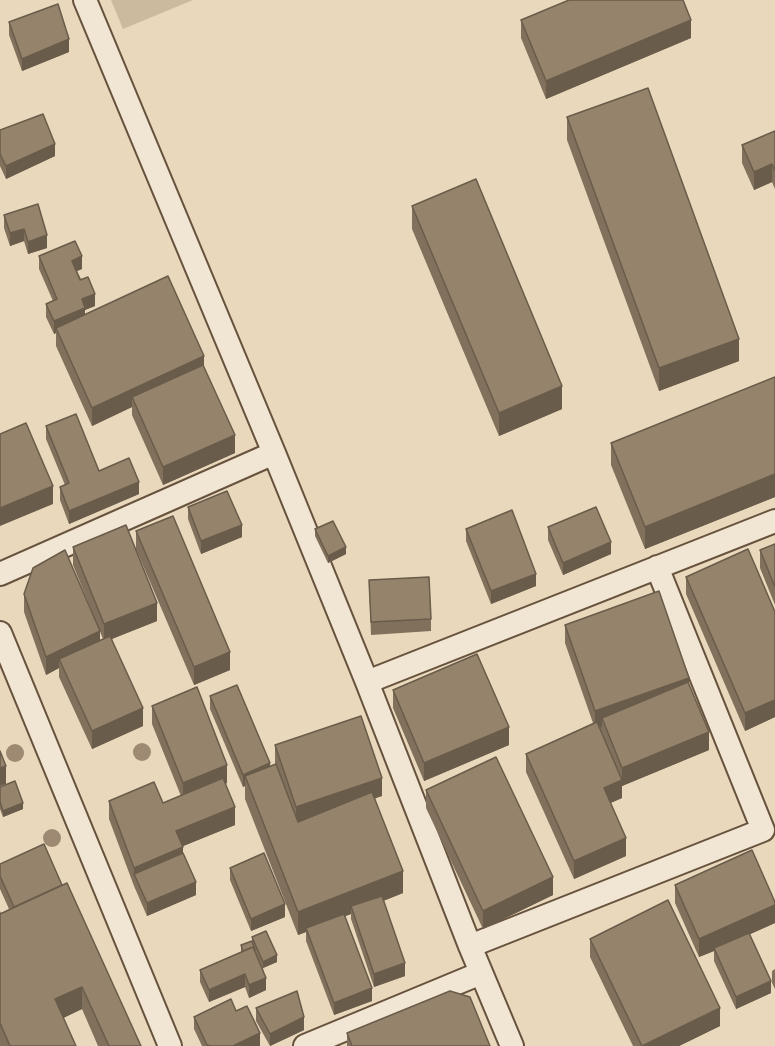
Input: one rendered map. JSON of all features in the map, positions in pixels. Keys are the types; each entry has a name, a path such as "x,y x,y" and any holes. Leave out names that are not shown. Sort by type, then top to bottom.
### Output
{"street":[{"path":"85,0 274,453 512,1046"},
{"path":"0,574 274,453"},
{"path":"367,682 775,521"},
{"path":"470,946 763,830 657,567"},
{"path":"0,633 171,1046"},
{"path":"305,1046 481,973"}],"shaded area":[{"path":"111,0 193,0 123,29"}],"building":[{"path":"569,0 683,0 691,20 546,81 521,20"},
{"path":"58,4 69,39 22,59 9,22"},
{"path":"648,88 739,339 659,368 567,117"},
{"path":"43,114 55,144 6,166 0,154 0,130"},
{"path":"775,131 775,171 772,164 754,172 742,145"},
{"path":"476,179 562,386 499,413 412,206"},
{"path":"38,204 47,235 28,242 24,229 10,233 4,215"},
{"path":"75,241 82,256 72,261 80,280 88,277 95,294 82,299 85,308 54,321 46,304 57,299 39,256"},
{"path":"168,276 204,356 92,408 56,328"},
{"path":"203,365 235,435 163,467 132,397"},
{"path":"775,377 775,474 645,527 611,443"},
{"path":"76,414 99,471 129,458 139,482 69,511 60,487 69,483 46,426"},
{"path":"26,423 53,486 0,508 0,434"},
{"path":"227,491 242,525 201,541 188,507"},
{"path":"596,507 611,542 563,563 548,527"},
{"path":"512,510 536,574 491,591 466,529"},
{"path":"173,516 230,652 194,667 136,531"},
{"path":"333,521 346,547 328,556 315,529"},
{"path":"126,525 157,603 104,624 73,547"},
{"path":"775,544 775,587 760,550"},
{"path":"748,549 775,612 775,700 745,713 686,577"},
{"path":"65,550 100,631 46,657 24,594 33,568"},
{"path":"429,577 431,619 371,622 369,580"},
{"path":"659,591 689,678 595,711 565,625"},
{"path":"110,636 143,708 92,731 59,659"},
{"path":"477,654 509,727 424,763 393,690"},
{"path":"688,682 709,732 622,768 602,718"},
{"path":"237,685 270,763 243,775 210,696"},
{"path":"197,687 227,765 183,783 152,706"},
{"path":"361,716 382,778 296,807 275,745"},
{"path":"597,722 622,780 604,788 626,838 574,861 526,754"},
{"path":"0,751 6,766 0,768"},
{"path":"496,757 553,877 483,911 426,790"},
{"path":"276,764 298,822 372,792 403,871 298,912 245,776"},
{"path":"223,778 235,807 176,831 183,847 134,868 109,801 154,782 163,803"},
{"path":"15,781 23,803 3,811 0,802 0,787"},
{"path":"44,844 62,885 14,907 0,876 0,864"},
{"path":"752,850 775,905 699,939 675,885"},
{"path":"183,853 196,882 147,903 134,874"},
{"path":"264,853 285,904 251,919 230,868"},
{"path":"67,883 141,1046 109,1046 82,987 55,999 76,1046 10,1046 0,1023 0,914"},
{"path":"382,896 405,963 374,974 351,906"},
{"path":"668,900 720,1008 642,1046 590,939"},
{"path":"344,914 372,988 334,1003 306,928"},
{"path":"266,931 277,955 263,962 252,937"},
{"path":"749,933 771,981 736,997 714,948"},
{"path":"252,941 255,950 253,947 243,951 241,945"},
{"path":"253,947 266,978 249,985 245,974 209,990 200,970"},
{"path":"297,991 304,1017 270,1034 256,1008"},
{"path":"450,991 470,997 490,1046 352,1046 347,1033"},
{"path":"231,999 236,1011 247,1006 260,1033 233,1046 207,1045 194,1017"}]}
